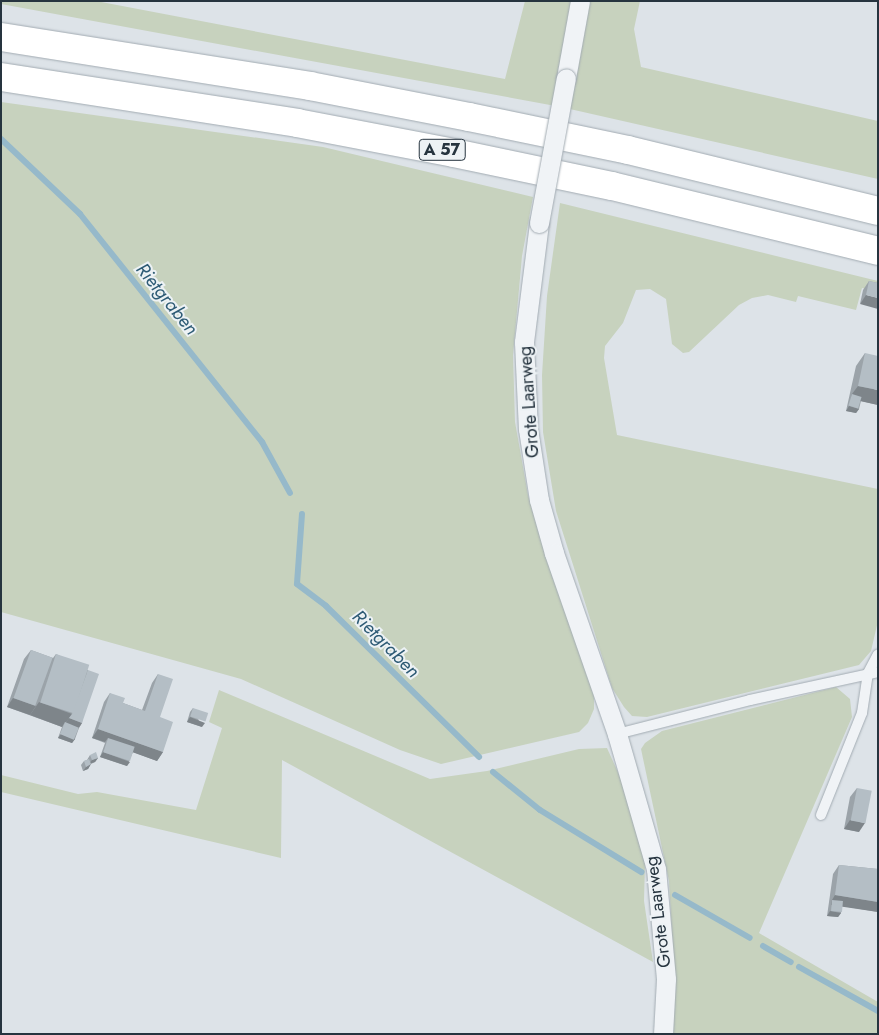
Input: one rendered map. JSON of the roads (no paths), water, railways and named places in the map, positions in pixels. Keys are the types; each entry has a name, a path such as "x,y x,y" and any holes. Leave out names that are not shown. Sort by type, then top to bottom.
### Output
{"highway":[{"name":"A 57","path":"1,38 310,86 460,115 628,150 878,211"},
{"name":"A 57","path":"1,77 278,120 454,153 612,186 878,251"}],"street":[{"name":"Grote Laarweg","path":"580,1 539,223 524,342 528,429 539,500 554,553 617,734 656,869 666,979 663,1034"}],"lane":[{"path":"821,815 862,714 878,654"},
{"path":"617,734 873,673"}],"waterway":[{"name":"Rietgraben","path":"1,139 80,214 262,442 290,493"},
{"name":"Rietgraben","path":"302,514 297,584 326,606 479,757"},
{"name":"Rietgraben","path":"493,772 540,810 641,872"},
{"name":"Rietgraben","path":"675,895 750,938"},
{"name":"Rietgraben","path":"763,946 791,962"},
{"name":"Rietgraben","path":"799,967 878,1011"}]}
